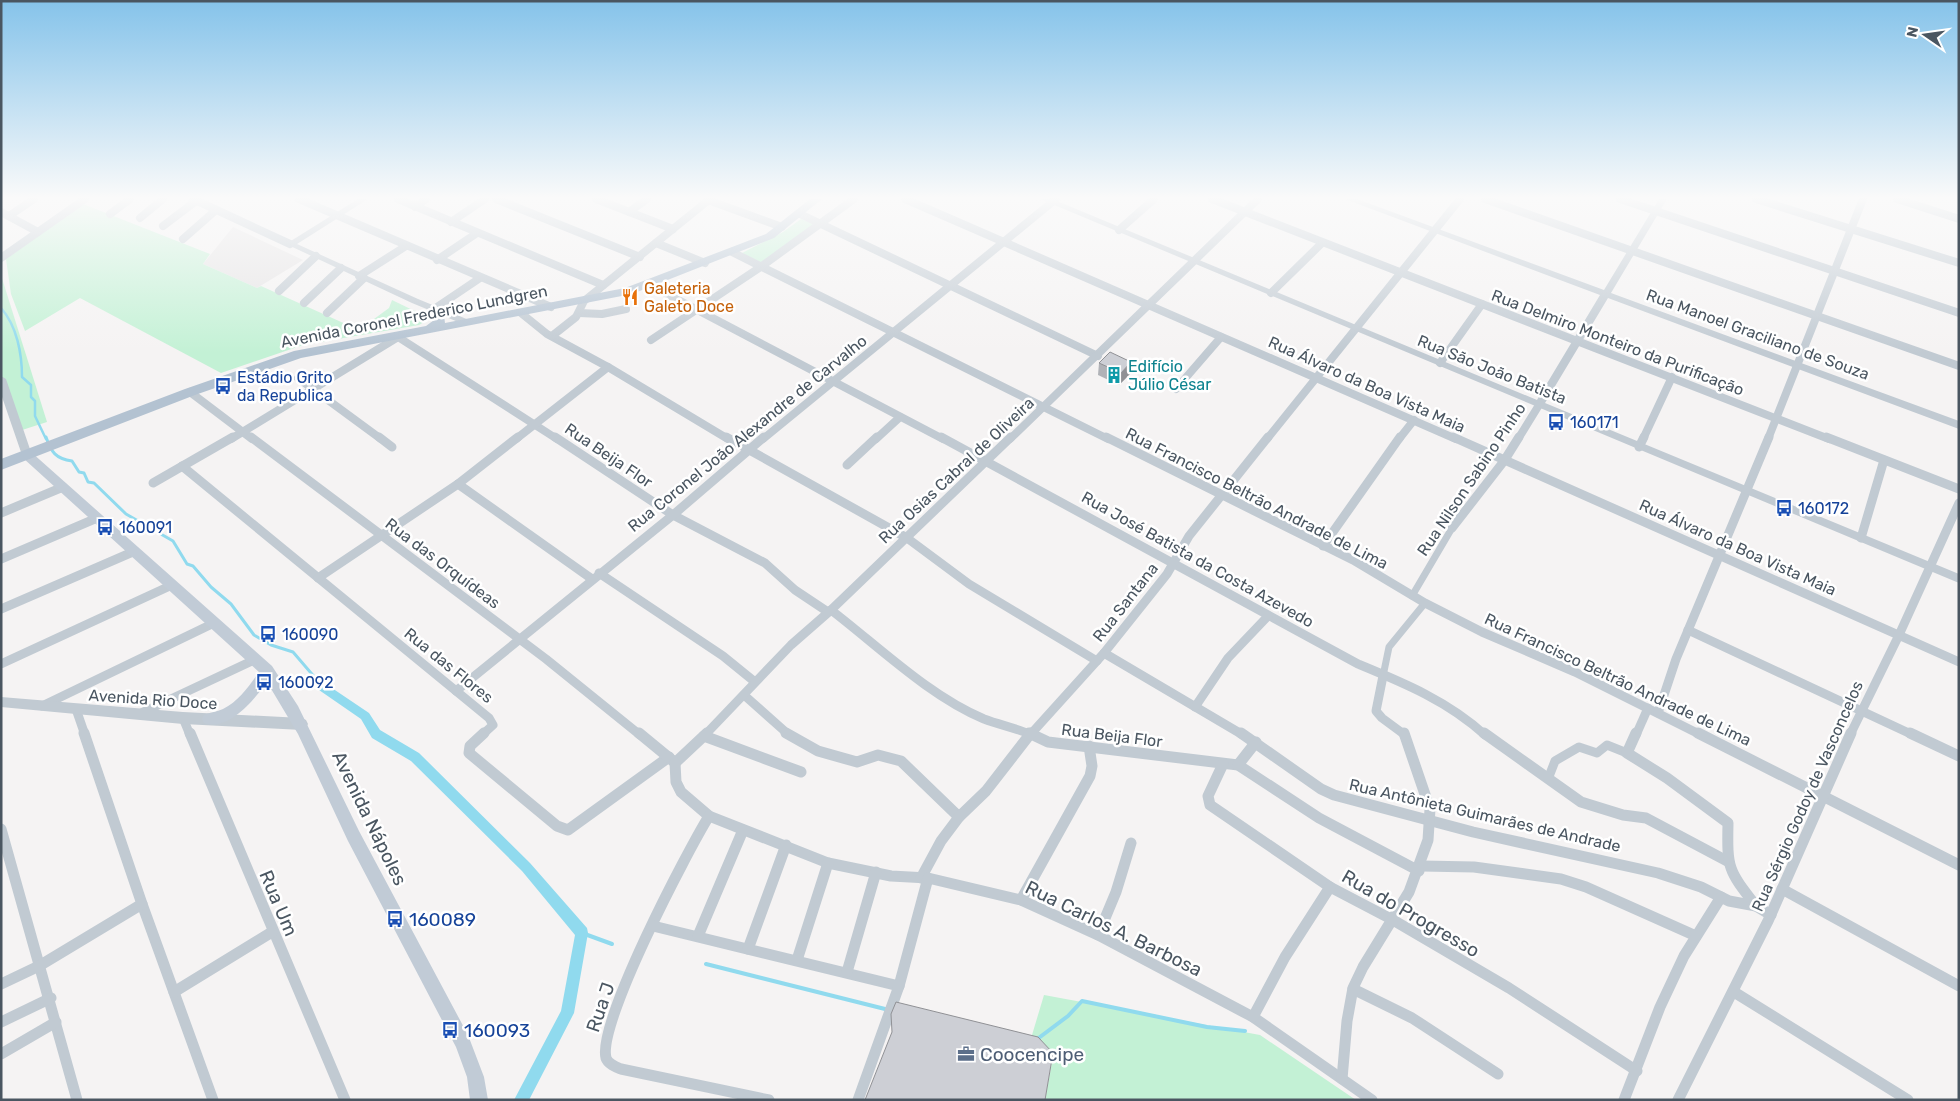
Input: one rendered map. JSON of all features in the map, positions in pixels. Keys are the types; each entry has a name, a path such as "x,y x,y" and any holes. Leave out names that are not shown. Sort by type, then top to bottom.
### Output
{"main road":[{"name":"Avenida Coronel Frederico Lundgren","path":"1,465 190,392 299,354 398,337 466,322 619,294 736,250"},
{"path":"430,330 440,320 437,310"},
{"name":"Avenida Nápoles","path":"34,452 63,487 256,659 280,687 302,724 339,806 462,1041 479,1086 479,1100"},
{"path":"209,720 223,717 242,705 255,690 267,670"}],"street":[{"path":"2,258 13,250"},
{"path":"304,250 466,322"},
{"path":"327,313 361,277 400,250"},
{"path":"416,250 551,307"},
{"path":"437,260 451,250"},
{"path":"518,250 603,286"},
{"path":"624,250 640,257"},
{"path":"552,336 564,329 580,313 584,301 647,250"},
{"path":"675,250 704,263"},
{"path":"651,340 783,250"},
{"path":"877,250 1098,356"},
{"name":"Rua Coronel João Alexandre de Carvalho","path":"456,690 521,640 596,576 750,451 832,380 951,287 993,250"},
{"name":"Rua Álvaro da Boa Vista Maia","path":"1019,250 1315,376 1959,662"},
{"name":"Rua São João Batista","path":"1168,250 1959,580"},
{"name":"Rua Osias Cabral de Oliveira","path":"672,760 704,736 791,645 830,611 985,461 1045,407 1149,307 1205,250"},
{"path":"1271,293 1314,250"},
{"name":"Rua Delmiro Monteiro da Purificação","path":"1342,250 1959,489"},
{"name":"Rua Santana","path":"924,878 942,841 959,817 986,791 1030,735 1101,657 1173,563 1189,536 1315,376 1356,329 1418,250"},
{"name":"Rua Manoel Graciliano de Souza","path":"1487,250 1959,425"},
{"path":"1773,250 1959,313"},
{"path":"1658,713 1718,555 1777,418 1843,250"},
{"path":"1920,250 1959,263"},
{"path":"1631,251 1959,366"},
{"name":"Rua Nilson Sabino Pinho","path":"1412,596 1452,528 1504,461 1631,251"},
{"name":"Rua Francisco Beltrão Andrade de Lima","path":"732,252 1324,546 1366,568 1412,596 1482,632 1575,672 1959,865"},
{"path":"279,291 316,256"},
{"path":"304,303 341,268"},
{"path":"437,310 480,278"},
{"name":"Rua José Batista da Costa Azevedo","path":"648,284 985,461 1268,616 1384,676 1400,680 1457,711 1489,738 1581,802 1623,815 1646,818 1727,861"},
{"path":"1440,363 1482,304"},
{"path":"580,313 602,314 626,309"},
{"name":"Rua Antônieta Guimarães de Andrade","path":"521,313 552,336 811,487 907,538 969,584 1256,742 1321,789 1334,795 1473,832 1658,873 1701,887 1721,897 1756,906 1771,915"},
{"path":"153,483 244,431 398,337"},
{"name":"Rua Beija Flor","path":"398,337 536,424 673,515 765,564 795,590 830,611 924,684 984,719 1048,742 1238,766 1319,818 1403,862 1420,868"},
{"path":"1176,389 1222,337"},
{"path":"318,578 458,484 608,367"},
{"path":"1640,447 1672,377"},
{"path":"298,378 392,447"},
{"path":"1,379 34,452"},
{"name":"Rua das Orquídeas","path":"190,392 521,640 672,760"},
{"path":"847,465 900,417"},
{"path":"1324,546 1383,459 1414,420"},
{"path":"1861,538 1884,460"},
{"name":"Rua das Flores","path":"182,466 456,690 492,722 490,729 470,746 469,753 508,787 563,829 572,829 672,760"},
{"path":"458,484 596,576 723,656 755,682"},
{"path":"1,513 63,487"},
{"name":"Rua Sérgio Godoy de Vasconcelos","path":"1678,1100 1702,1050 1734,992 1771,915 1958,505"},
{"path":"1,559 97,518"},
{"path":"1,609 135,551"},
{"path":"1,664 172,585"},
{"path":"1342,1079 1353,990 1362,968 1393,920 1420,868 1432,820 1406,736 1402,731 1382,719 1376,711 1389,647 1425,603"},
{"path":"1195,707 1228,658 1268,616"},
{"path":"42,706 214,622"},
{"path":"1688,630 1959,756"},
{"path":"138,714 256,659"},
{"path":"744,695 784,732 818,751 857,762 878,755 901,762 933,790 959,817"},
{"name":"Avenida Rio Doce","path":"1,702 209,720 302,724"},
{"path":"1627,753 1648,708"},
{"path":"76,709 142,904 213,1100"},
{"name":"Rua Um","path":"184,718 272,932 345,1100"},
{"path":"704,736 801,772"},
{"path":"1238,766 1256,742"},
{"path":"1548,778 1555,761 1580,747 1597,753 1607,745 1627,753 1724,818 1729,828 1726,843 1727,861 1736,879 1756,906"},
{"path":"1021,900 1042,857 1076,803 1090,776 1092,766 1089,746"},
{"name":"Rua Carlos A. Barbosa","path":"672,760 676,782 681,792 709,816 828,863 924,878 1021,900 1098,935 1253,1017 1372,1100"},
{"name":"Rua do Progresso","path":"1223,764 1208,796 1210,805 1330,887 1393,920 1509,988 1637,1071"},
{"name":"Rua J","path":"709,816 680,867 630,975 611,1027 606,1047 606,1057 609,1063 640,1074 769,1100"},
{"path":"1,829 39,966 51,998 77,1100"},
{"path":"698,936 743,830"},
{"path":"1098,935 1116,892 1132,843"},
{"path":"748,950 786,845"},
{"path":"797,960 828,863"},
{"path":"1420,868 1474,867 1562,879 1586,887 1696,936"},
{"path":"847,972 876,872"},
{"path":"858,1100 899,986 924,878"},
{"path":"1253,1017 1289,950 1330,887"},
{"path":"1782,889 1959,986"},
{"path":"1624,1100 1637,1071 1660,1007 1696,936 1721,897"},
{"path":"1,984 39,966 142,904"},
{"path":"653,926 899,986"},
{"path":"174,992 272,932"},
{"path":"1353,990 1412,1018 1498,1074"},
{"path":"1734,992 1908,1100"},
{"path":"1,1022 51,998"},
{"path":"1,1054 56,1022"}],"shaded area":[{"path":"214,250 283,250 303,260 257,288 203,264"}],"green space":[{"path":"18,250 201,250 210,254 203,264 257,288 261,286 359,330 389,308 392,300 425,316 427,320 419,325 303,345 221,373 80,298 25,331 11,294 6,259"},
{"path":"747,250 787,250 766,265 742,253"},
{"path":"1,275 47,422 19,431 1,374"},
{"path":"1044,995 1260,1035 1356,1100 1045,1100 1052,1062 1032,1035"}],"building":[{"path":"1110,352 1131,362 1121,373 1099,363"},
{"name":"Coocencipe","path":"896,1002 1038,1037 1053,1053 1045,1100 865,1100 892,1032 891,1014"}],"waterway":[{"path":"1,308 15,332 20,350 22,377 31,385 31,397 35,401 35,416 46,439"},
{"path":"46,437 55,454 62,459 72,461 79,472 84,473 88,482 94,483 126,514 173,541 187,564 193,566 211,587 231,604 254,635 271,645 293,652 323,687"},
{"path":"323,687 365,716 376,734 415,757 526,867 582,933 567,1013 521,1100"},
{"path":"582,933 612,944"},
{"path":"706,964 889,1010"},
{"path":"1036,1040 1068,1016 1082,1001 1207,1027 1245,1031"}],"place":[{"name":"Galeteria Galeto Doce","path":"630,297"},
{"name":"Edifício Júlio César","path":"1114,375"},
{"name":"Estádio Grito da Republica","path":"223,386"},
{"name":"160171","path":"1556,422"},
{"name":"160172","path":"1784,508"},
{"name":"160091","path":"105,527"},
{"name":"160090","path":"268,634"},
{"name":"160092","path":"264,682"},
{"name":"160089","path":"395,919"},
{"name":"160093","path":"450,1030"},
{"name":"Coocencipe","path":"966,1054"}]}
